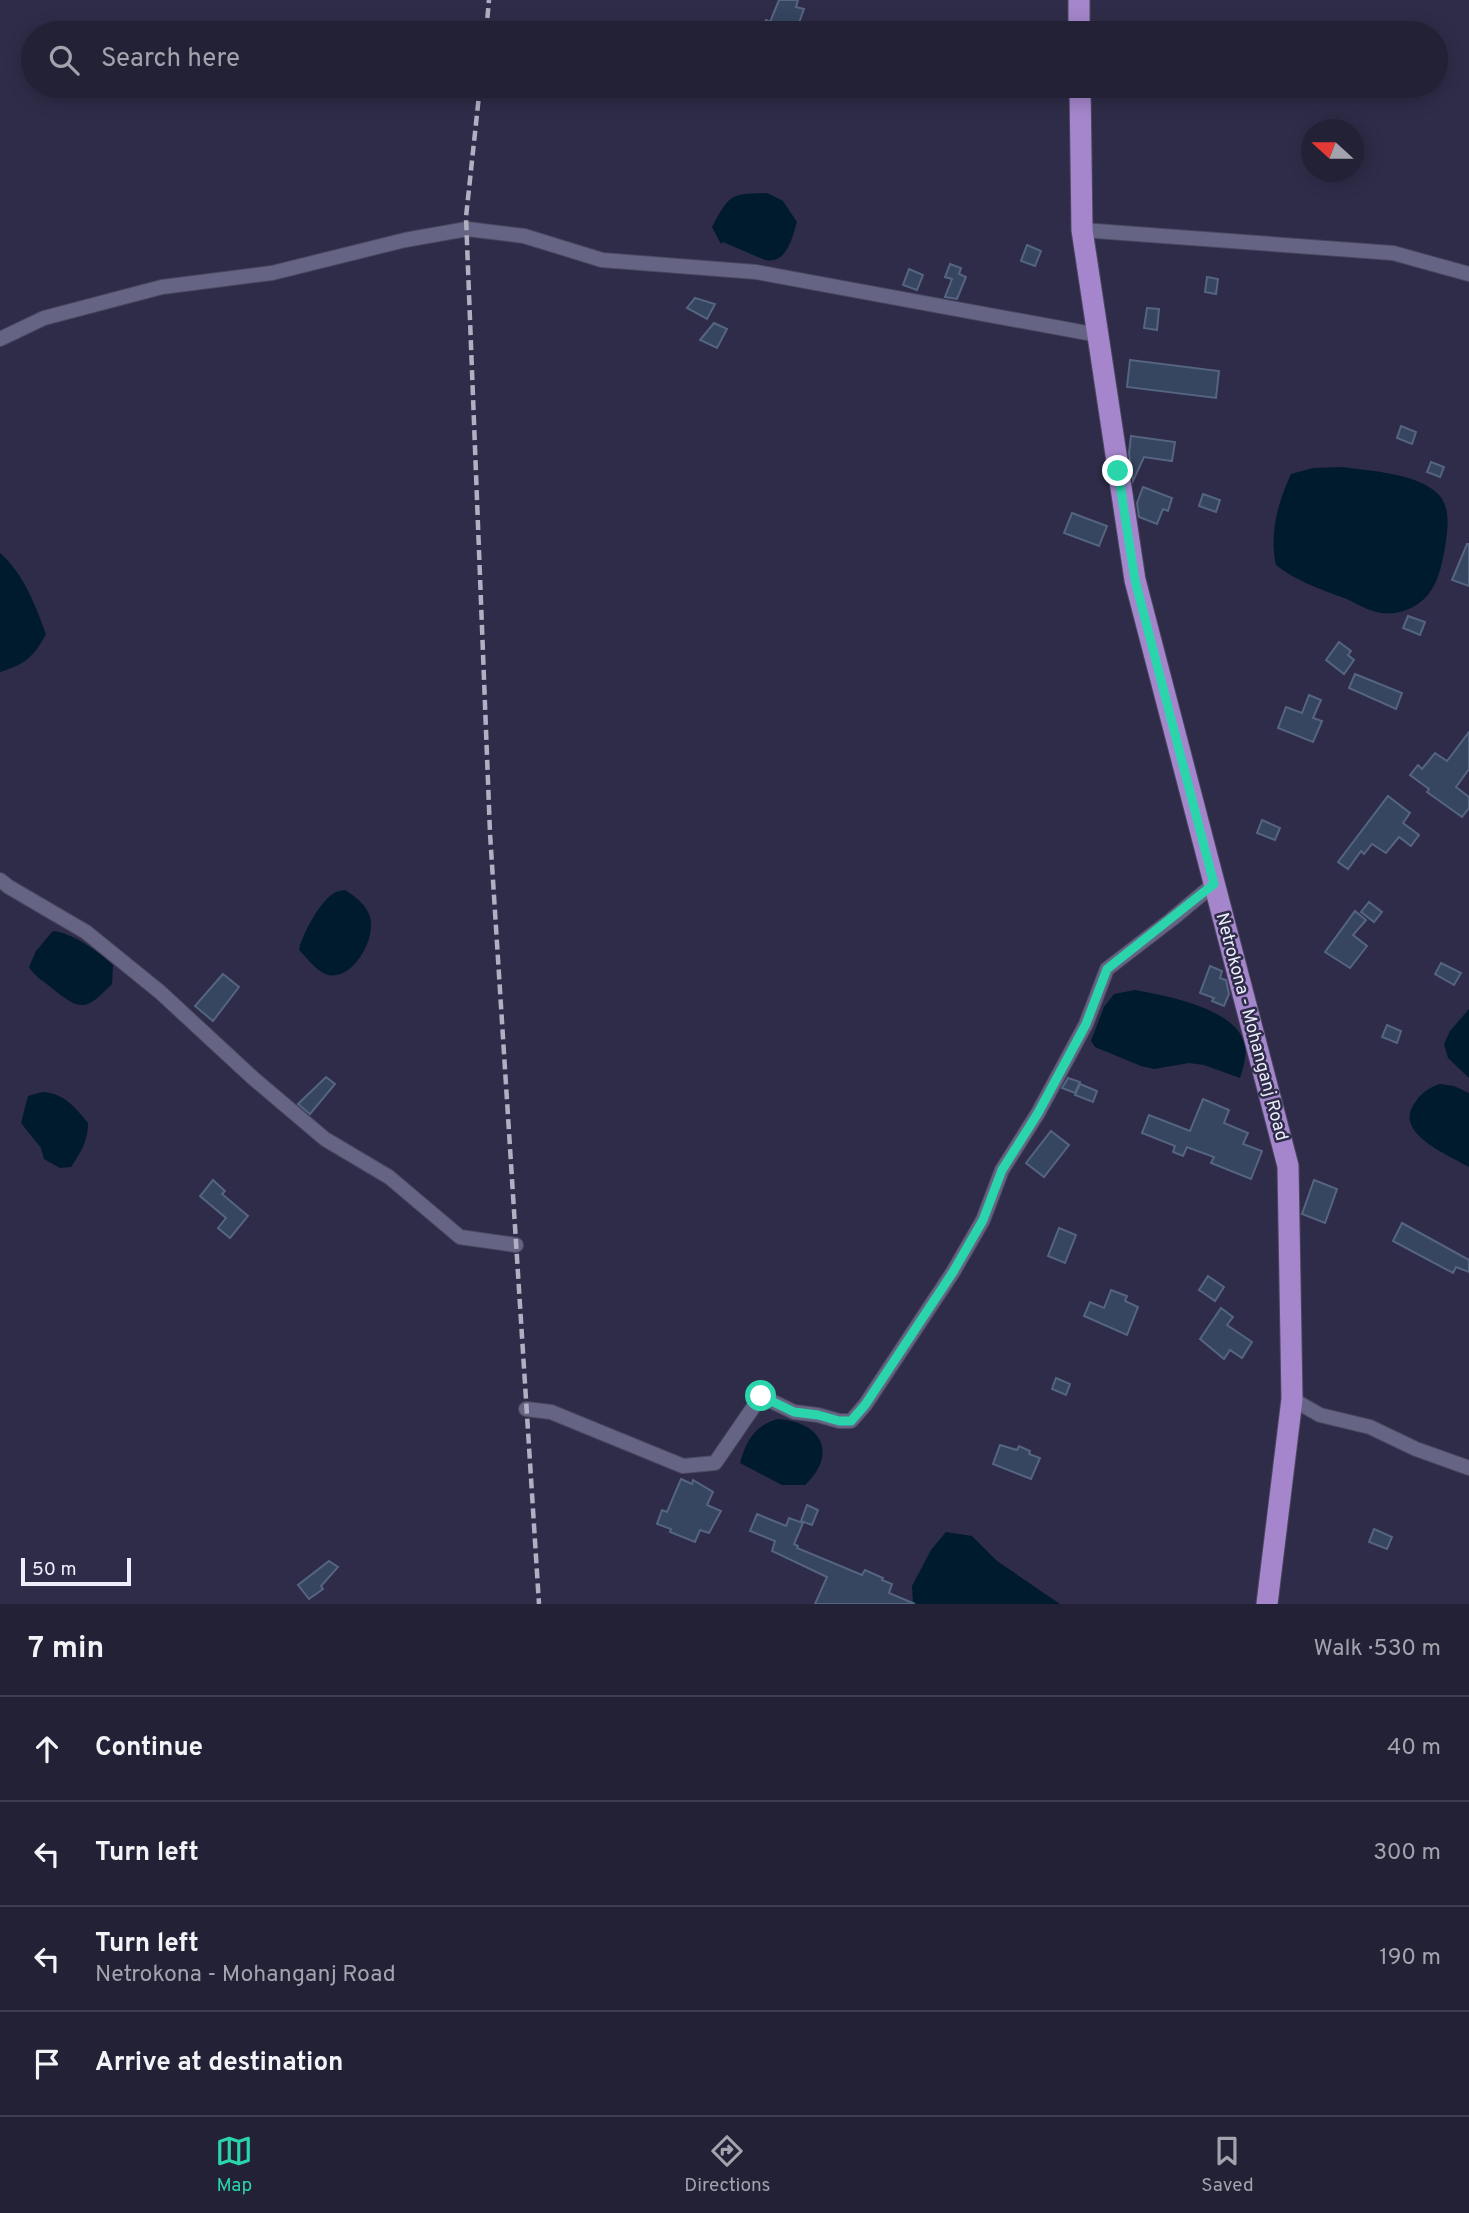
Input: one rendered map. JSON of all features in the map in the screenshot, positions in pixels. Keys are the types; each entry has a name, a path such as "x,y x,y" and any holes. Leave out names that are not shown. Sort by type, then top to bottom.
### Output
{"main road":[{"path":"1079,0 1079,21"},
{"name":"Netrokona - Mohanganj Road","path":"1080,98 1082,230 1135,580 1288,1166 1292,1399 1267,1604"}],"street":[{"path":"0,339 44,318 162,286 272,273 405,240 467,229 524,236 602,260 756,272 1098,335"},
{"path":"1082,230 1393,253 1469,274"},
{"path":"0,880 86,932 160,992 253,1078 325,1139 389,1177 460,1237 516,1245"},
{"path":"527,1409 551,1412 683,1466 715,1462 761,1396 794,1412 851,1421 865,1405 953,1272 983,1220 1002,1170 1038,1113 1086,1024 1107,969 1214,884"},
{"path":"1292,1399 1320,1415 1370,1427 1416,1449 1469,1468"}],"water":[{"path":"767,193 783,201 797,222 783,254 779,258 765,260 723,242 721,244 712,227 728,202 738,195"},
{"path":"1342,467 1407,478 1430,488 1443,500 1448,523 1442,564 1429,594 1412,608 1394,613 1376,612 1308,584 1276,565 1274,530 1282,496 1291,474 1313,468"},
{"path":"0,553 22,580 46,634 27,659 0,672"},
{"path":"345,890 365,907 370,917 371,932 363,952 350,969 332,975 320,971 299,950 323,903 334,893"},
{"path":"55,931 86,944 113,965 112,984 90,1003 78,1005 71,1002 34,974 29,967 36,951"},
{"path":"1135,990 1199,1006 1229,1022 1239,1032 1245,1045 1240,1078 1204,1065 1189,1063 1154,1069 1095,1047 1091,1041 1104,1007 1114,994"},
{"path":"1469,1009 1469,1078 1448,1058 1444,1044 1450,1031"},
{"path":"1440,1084 1454,1086 1469,1093 1469,1167 1426,1142 1411,1125 1410,1115 1414,1104 1425,1091"},
{"path":"42,1092 63,1098 74,1106 88,1123 83,1146 71,1167 60,1168 44,1159 41,1148 21,1123 28,1096"},
{"path":"778,1419 805,1426 815,1433 820,1442 823,1451 821,1462 805,1485 782,1485 740,1463 745,1448 757,1430"},
{"path":"946,1532 972,1536 997,1561 1060,1604 913,1604 912,1586 931,1550"}],"building":[{"path":"779,0 798,0 796,7 804,9 800,21 770,21"},
{"path":"1027,245 1041,251 1035,266 1021,261"},
{"path":"950,264 961,268 959,274 966,277 957,299 945,297 952,279 945,277"},
{"path":"909,269 923,275 917,290 903,285"},
{"path":"1207,277 1218,279 1216,294 1205,292"},
{"path":"695,298 715,304 707,319 687,308"},
{"path":"1147,308 1159,309 1157,330 1144,328"},
{"path":"714,323 727,329 717,348 700,340"},
{"path":"1130,360 1219,371 1216,398 1127,387"},
{"path":"1401,426 1416,432 1412,444 1397,438"},
{"path":"1131,436 1175,442 1172,461 1144,457 1133,481 1129,453"},
{"path":"1431,462 1444,467 1440,477 1427,472"},
{"path":"1143,487 1172,498 1168,511 1163,509 1157,524 1139,517 1137,503"},
{"path":"1203,494 1220,500 1216,512 1199,506"},
{"path":"1072,513 1107,526 1099,546 1064,533"},
{"path":"1469,544 1469,586 1452,580"},
{"path":"1408,616 1425,622 1420,635 1403,628"},
{"path":"1339,642 1351,651 1348,655 1354,660 1344,674 1326,660"},
{"path":"1355,674 1402,693 1396,709 1349,688"},
{"path":"1309,695 1321,700 1313,718 1322,721 1313,742 1278,728 1286,707 1302,713"},
{"path":"1469,732 1469,769 1456,787 1469,797 1469,808 1462,817 1427,792 1429,789 1410,775 1418,765 1422,769 1435,753 1447,761"},
{"path":"1388,796 1410,813 1403,823 1419,835 1411,846 1399,837 1386,853 1372,844 1364,854 1361,851 1348,869 1338,862"},
{"path":"1262,820 1280,828 1275,840 1257,833"},
{"path":"1369,902 1382,912 1374,922 1361,912"},
{"path":"1355,911 1366,920 1353,935 1367,946 1350,968 1325,952"},
{"path":"1441,963 1461,973 1454,985 1435,974"},
{"path":"1210,966 1222,971 1220,978 1226,980 1229,994 1224,1006 1212,1001 1214,998 1200,993"},
{"path":"223,974 239,987 213,1021 195,1006"},
{"path":"1387,1025 1401,1031 1397,1043 1382,1037"},
{"path":"326,1077 335,1084 310,1114 298,1104"},
{"path":"1068,1078 1080,1082 1075,1093 1062,1088"},
{"path":"1080,1084 1097,1091 1093,1102 1075,1095"},
{"path":"1203,1099 1229,1110 1224,1123 1248,1133 1243,1144 1262,1151 1251,1179 1211,1163 1214,1157 1187,1147 1183,1156 1173,1152 1175,1146 1142,1133 1149,1115 1190,1131"},
{"path":"1051,1131 1069,1145 1044,1177 1026,1163"},
{"path":"213,1180 225,1191 222,1194 248,1216 230,1238 218,1228 226,1218 200,1196"},
{"path":"1314,1180 1337,1189 1325,1223 1302,1214"},
{"path":"1402,1223 1469,1260 1469,1272 1456,1267 1453,1273 1393,1241"},
{"path":"1059,1228 1076,1235 1065,1263 1048,1256"},
{"path":"1208,1276 1224,1287 1215,1301 1199,1290"},
{"path":"1111,1290 1127,1296 1125,1301 1138,1307 1127,1335 1084,1316 1090,1302 1104,1308"},
{"path":"1221,1308 1233,1317 1227,1325 1252,1342 1242,1358 1230,1350 1224,1359 1200,1339"},
{"path":"1056,1378 1070,1384 1066,1395 1052,1389"},
{"path":"1000,1445 1017,1450 1019,1446 1040,1458 1031,1479 993,1464"},
{"path":"681,1479 692,1484 693,1480 713,1492 707,1505 721,1511 709,1533 700,1530 695,1542 657,1524 662,1510 667,1512"},
{"path":"807,1505 818,1510 812,1525 801,1521"},
{"path":"757,1514 786,1526 789,1518 803,1523 794,1544 797,1548 862,1575 865,1570 883,1578 882,1580 892,1584 889,1593 915,1604 815,1604 827,1577 772,1551 775,1541 750,1531"},
{"path":"1374,1529 1392,1537 1387,1549 1369,1542"},
{"path":"329,1561 338,1567 321,1586 323,1589 309,1599 298,1585"}],"railway":[{"path":"487,21 489,0"},
{"path":"479,98 466,217 490,833 539,1604"}],"route":[{"path":"761,1396 794,1412 851,1421 865,1405 953,1272 983,1220 1002,1170 1038,1113 1086,1024 1107,969 1214,884 1135,580 1118,471"}]}
